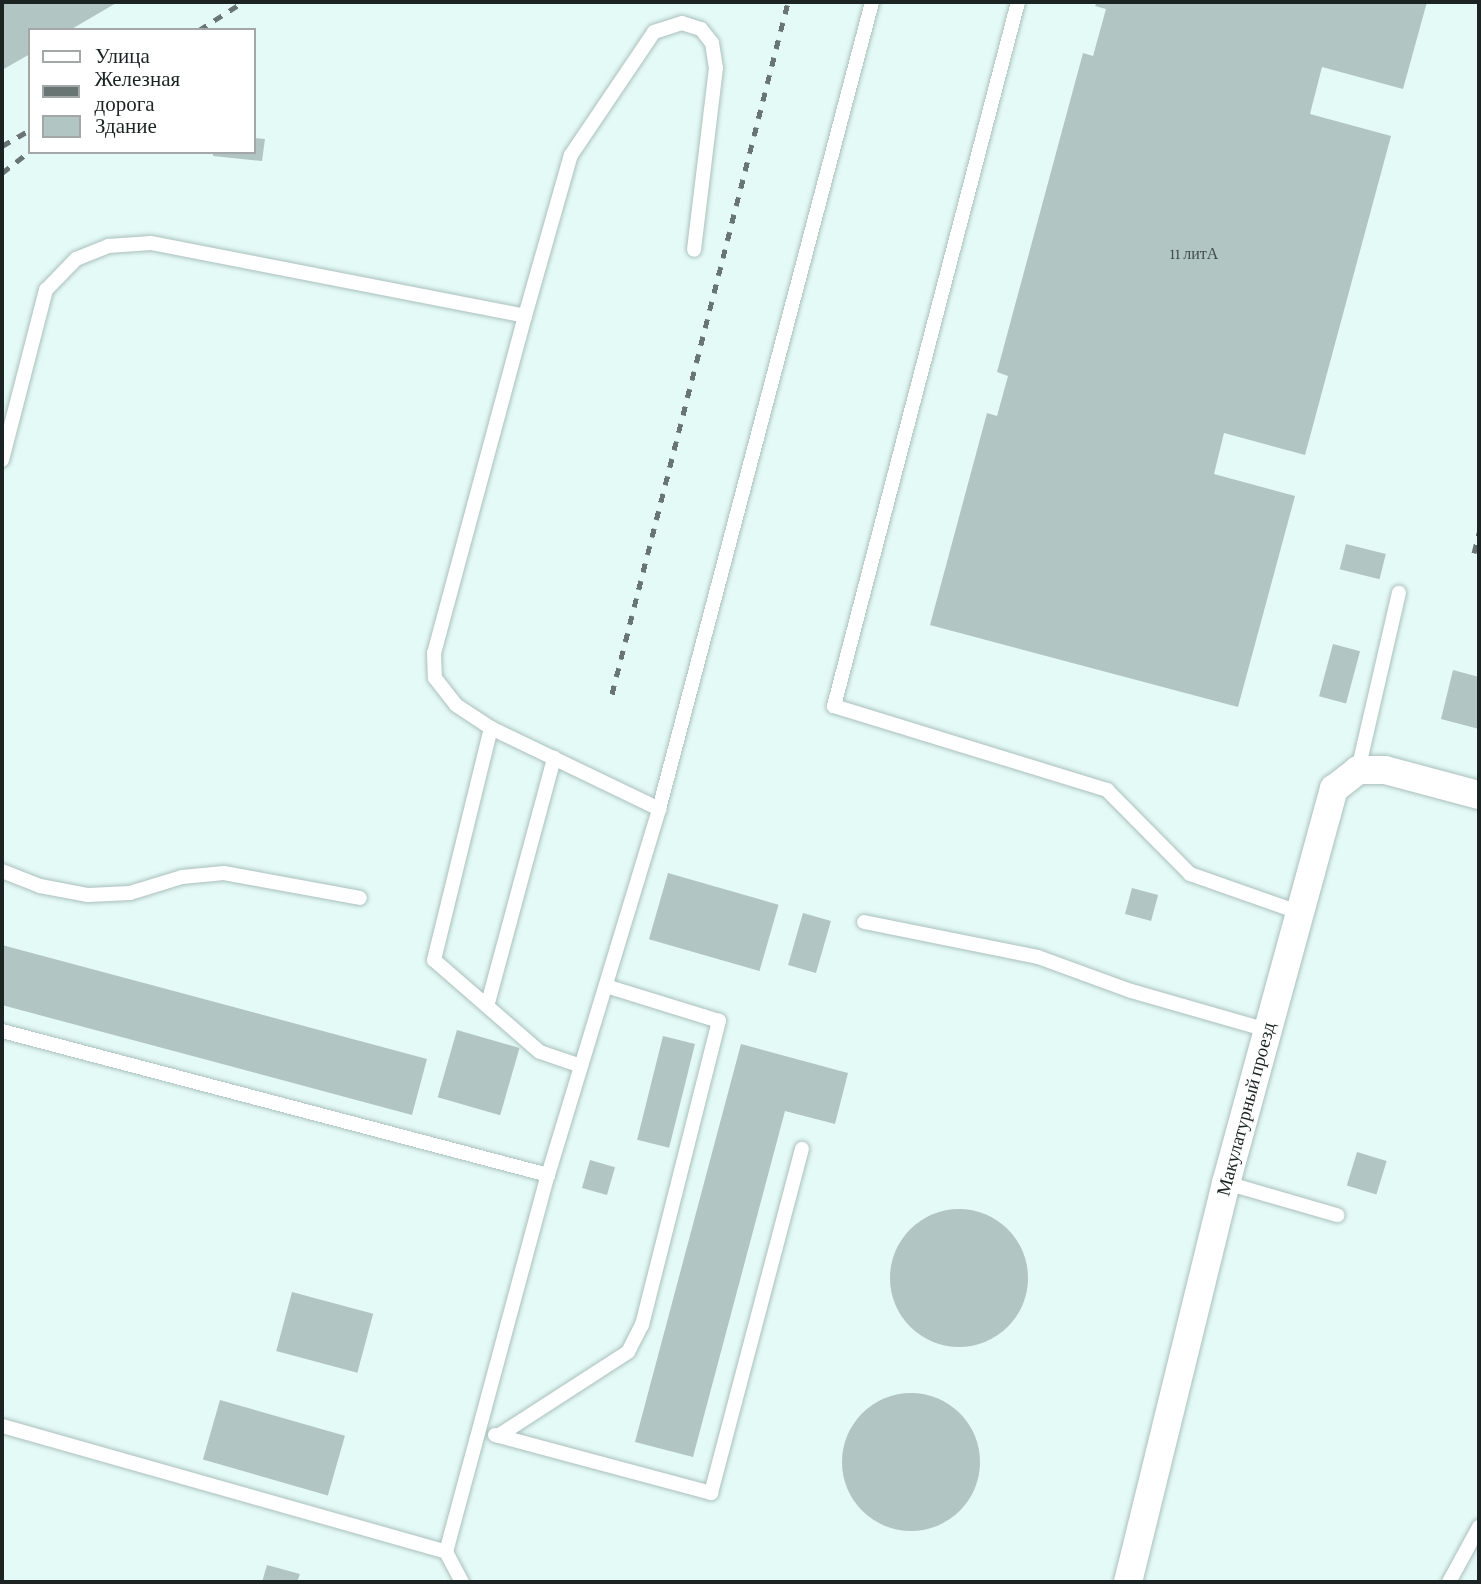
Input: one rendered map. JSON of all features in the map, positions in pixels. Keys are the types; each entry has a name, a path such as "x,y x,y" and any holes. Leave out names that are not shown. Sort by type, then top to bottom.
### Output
{"street":[{"name":"Макулатурный проезд","path":"1128,1582 1226,1183 1298,912 1334,789 1358,769"},
{"path":"1358,769 1385,769 1479,794"}],"lane":[{"path":"462,1582 446,1552 548,1175 659,809 872,2"},
{"path":"1018,2 834,706 1107,790 1190,874 1298,912"},
{"path":"659,809 491,728 456,705 435,678 433,653 571,155 654,32 682,23 701,29 712,43 716,68 694,250"},
{"path":"2,460 46,290 76,259 108,246 151,243 525,316"},
{"path":"1358,769 1399,593"},
{"path":"491,728 433,960 488,1003 540,1052 581,1066"},
{"path":"488,1003 554,758"},
{"path":"2,871 40,886 88,895 130,893 182,877 224,873 360,898"},
{"path":"864,922 1038,957 1131,991 1267,1030"},
{"path":"498,1436 628,1353 642,1325 719,1021 606,986"},
{"path":"2,1031 548,1175"},
{"path":"479,1431 711,1493 802,1149"},
{"path":"1226,1183 1336,1215"},
{"path":"2,1426 446,1552"},
{"path":"1449,1582 1479,1527"}],"building":[{"path":"2,2 118,2 73,28 28,28 28,55 2,70"},
{"path":"1097,2 1427,2 1403,89 1322,67 1310,114 1391,136 1305,455 1224,433 1214,474 1295,496 1238,707 930,625 987,413 997,416 1008,376 997,372 1083,53 1093,56 1106,9 1095,6"},
{"path":"256,138 265,139 262,161 213,156 256,154"},
{"path":"1346,544 1386,554 1379,579 1340,569"},
{"path":"1333,644 1360,651 1346,703 1319,696"},
{"path":"1453,670 1479,677 1479,729 1441,719"},
{"path":"668,873 779,905 760,971 649,939"},
{"path":"1132,888 1158,895 1151,921 1125,914"},
{"path":"803,913 831,921 816,973 788,965"},
{"path":"2,945 427,1059 412,1115 2,1005"},
{"path":"457,1030 519,1048 500,1115 438,1097"},
{"path":"663,1036 695,1044 669,1148 637,1140"},
{"path":"741,1044 848,1073 835,1124 785,1111 693,1457 635,1442"},
{"path":"1357,1152 1387,1161 1376,1195 1347,1185"},
{"path":"590,1160 615,1167 607,1195 582,1188"},
{"path":"959,1209 986,1214 1008,1229 1023,1251 1028,1278 1023,1305 1008,1327 986,1342 959,1347 932,1342 910,1327 895,1305 890,1278 895,1251 910,1229 932,1214"},
{"path":"292,1292 373,1314 357,1373 276,1351"},
{"path":"911,1393 938,1398 960,1413 975,1435 980,1462 975,1489 960,1511 938,1526 911,1531 884,1526 862,1511 847,1489 842,1462 847,1435 862,1413 884,1398"},
{"path":"220,1400 345,1436 328,1495 203,1460"},
{"path":"267,1565 300,1574 297,1582 262,1582"}],"railway":[{"path":"202,28 243,2"},
{"path":"612,694 788,2"},
{"path":"2,146 28,131"},
{"path":"2,173 28,153"},
{"path":"1474,553 1479,533"}]}
